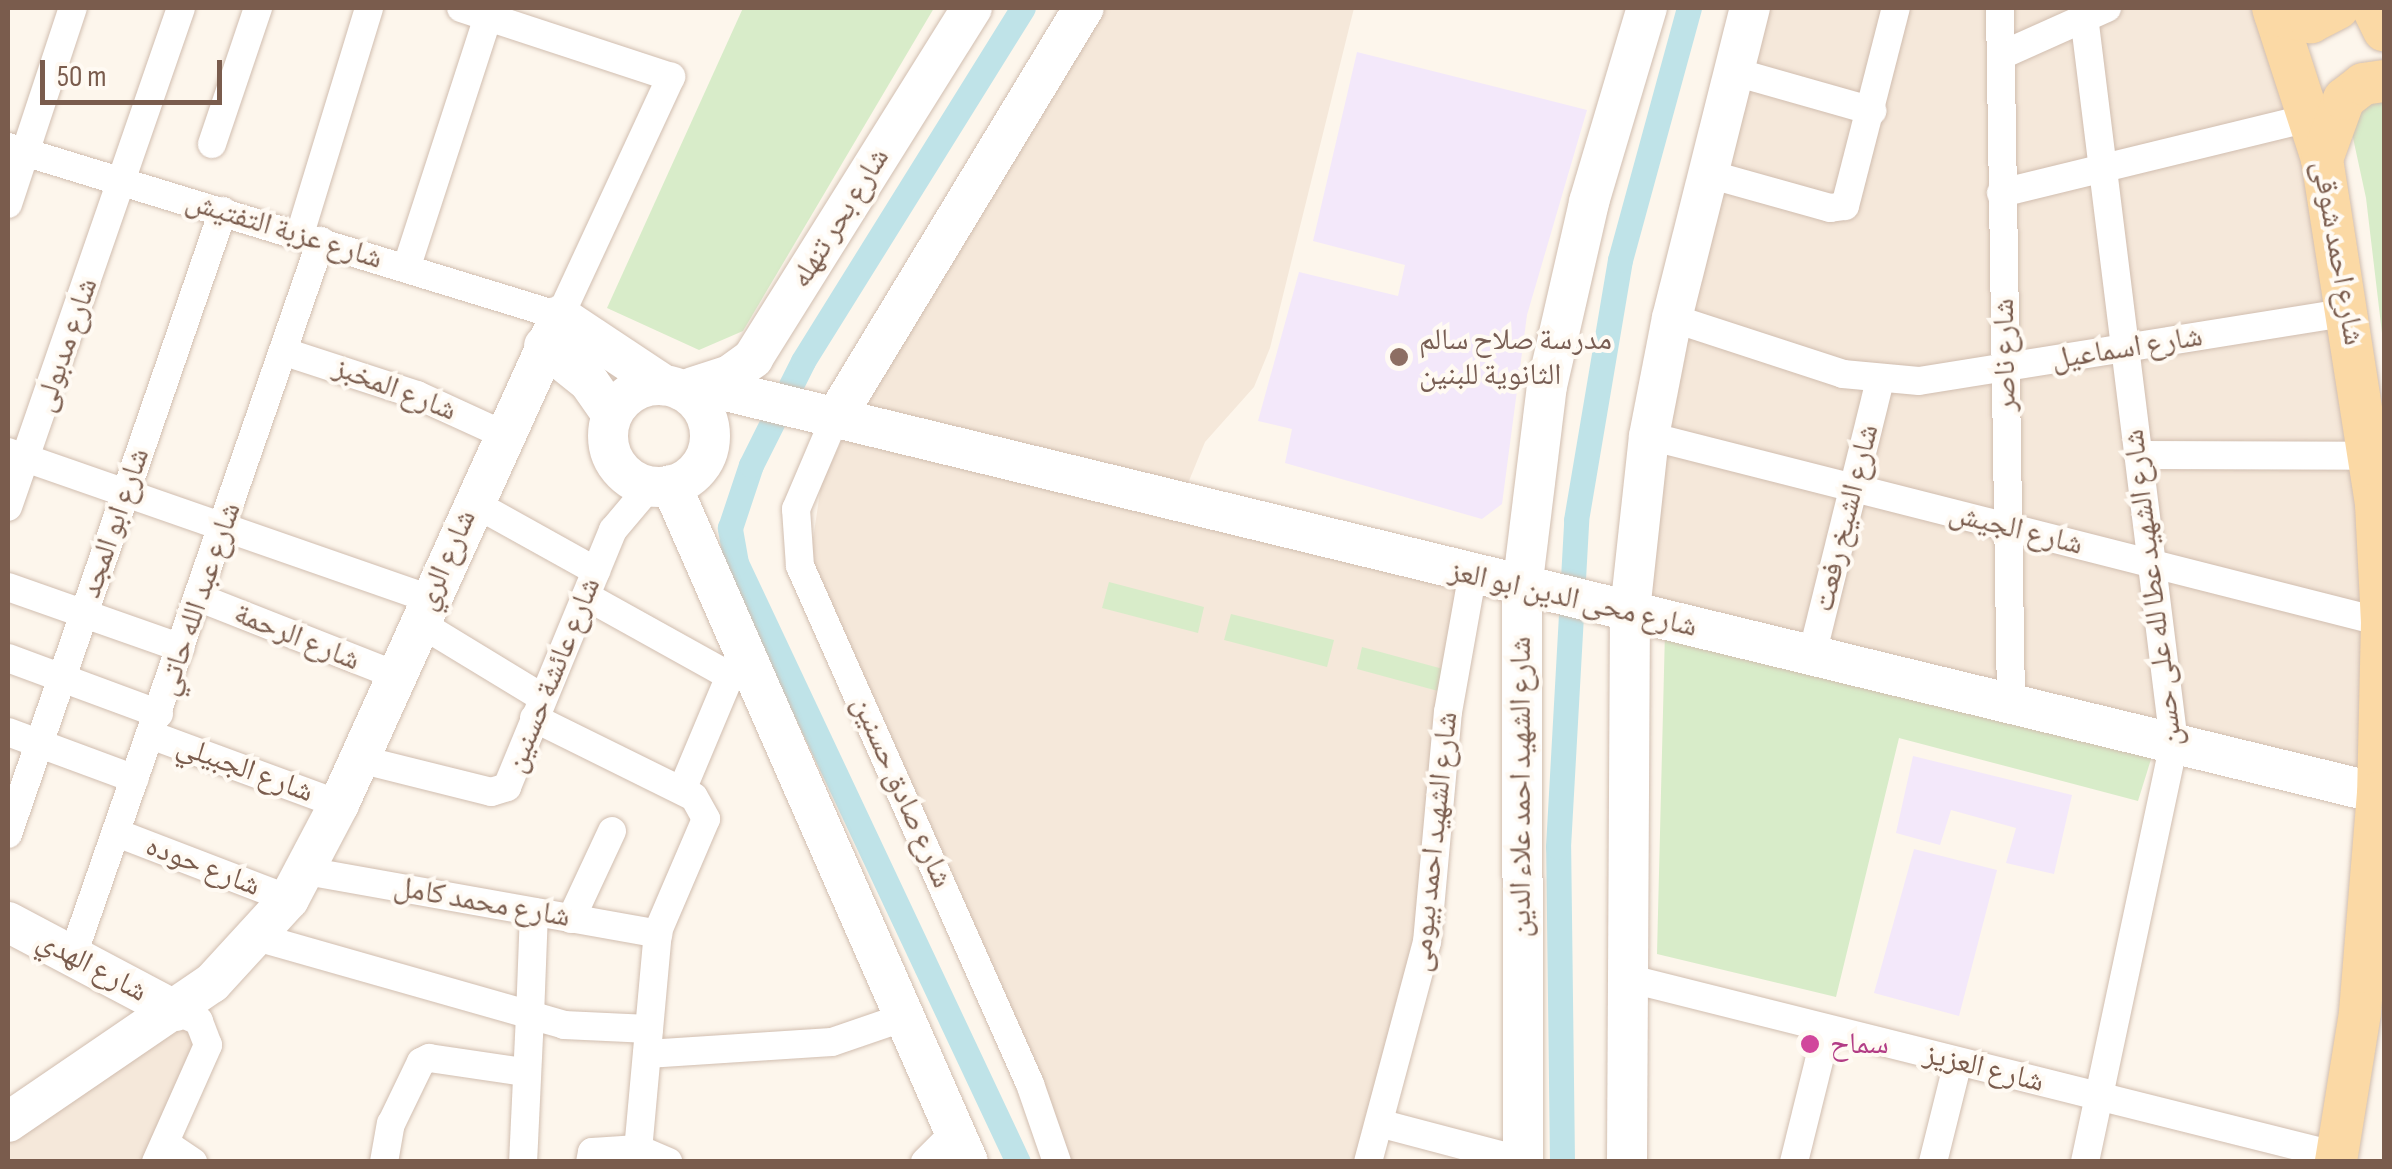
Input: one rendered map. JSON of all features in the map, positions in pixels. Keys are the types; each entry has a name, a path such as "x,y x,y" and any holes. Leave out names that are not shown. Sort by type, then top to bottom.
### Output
{"main road":[{"name":"شارع بحر تنهله","path":"674,388 713,383 753,358 972,8"},
{"path":"802,412 1084,8"},
{"name":"شارع الشهيد احمد علاء الدين","path":"1523,1161 1536,592 1547,386 1590,202 1648,8"},
{"path":"1628,1162 1630,980 1614,608 1705,172 1750,8"},
{"path":"2274,11 2311,22 2338,8"},
{"path":"2373,8 2384,30"},
{"name":"شارع احمد شوقى","path":"2274,11 2322,159 2351,312 2370,456 2382,622 2377,903 2337,1159"},
{"path":"2322,159 2344,99 2364,84 2384,81"},
{"path":"552,331 674,388 706,416 708,451"},
{"path":"552,331 612,415 614,460 661,486 739,668 962,1146"},
{"name":"شارع الري","path":"8,1122 176,1011 257,937 298,885 340,804 423,610 552,331"},
{"path":"753,358 802,412"},
{"path":"612,415 633,392 674,388"},
{"name":"شارع محى الدين ابو العز","path":"674,388 726,391 1472,578 1614,608 2378,793"},
{"path":"661,486 687,479 732,418 802,412"},
{"name":"شارع الهدي","path":"8,922 176,1011"}],"street":[{"path":"8,204 17,150 73,8"},
{"name":"شارع مدبولى","path":"8,507 17,455 124,182 181,8"},
{"path":"212,144 258,8"},
{"name":"شارع عبد الله حاتي","path":"73,955 284,352 369,8"},
{"path":"1705,172 1838,209 1852,197 1896,8"},
{"name":"شارع ناصر","path":"2000,8 2011,703"},
{"path":"2002,55 2091,11"},
{"name":"شارع الشهيد عطا لله على حسن","path":"2085,1162 2102,1098 2174,743 2101,167 2091,11"},
{"path":"406,266 474,12"},
{"name":"شارع الري","path":"474,12 672,77 552,331"},
{"path":"1732,71 1872,111"},
{"path":"2001,193 2310,118"},
{"name":"شارع عزبة التفتيش","path":"17,150 406,266 552,331"},
{"name":"شارع ابو المجد","path":"8,834 223,211"},
{"name":"شارع اسماعيل","path":"1672,318 1880,380 2007,368 2351,312"},
{"name":"شارع المخبز","path":"284,352 418,395 502,434"},
{"name":"شارع الشيخ رفعت","path":"1812,655 1880,380"},
{"name":"شارع صادق حسنين","path":"802,412 796,508 800,566 1030,1084 1057,1162"},
{"name":"شارع الجيش","path":"1649,436 2382,622"},
{"path":"17,455 225,525 423,610 538,708 682,790 703,806 706,820 658,934 638,1149"},
{"path":"2138,456 2370,456"},
{"name":"شارع عائشة حسنين","path":"359,758 497,793 507,787 617,524 661,486"},
{"path":"472,502 591,583 739,668 682,790"},
{"name":"شارع الشهيد احمد بيومى","path":"1368,1162 1427,942 1448,712 1472,578"},
{"path":"8,588 181,648"},
{"name":"شارع الرحمة","path":"200,598 395,676"},
{"name":"شارع الجبيلي","path":"8,658 61,678 155,724 340,804"},
{"path":"8,732 136,779"},
{"name":"شارع حوده","path":"117,832 298,885"},
{"path":"571,919 612,832"},
{"name":"شارع محمد كامل","path":"298,885 534,912 658,934"},
{"path":"523,1162 534,912"},
{"path":"257,937 564,1025 648,1041 832,1042 905,1017"},
{"name":"شارع العزيز","path":"1630,980 2337,1159"},
{"path":"176,1011 198,1021 208,1044 160,1152 193,1162"},
{"path":"1794,1162 1827,1029"},
{"path":"384,1162 392,1124 421,1062 429,1058 524,1072"},
{"path":"1933,1162 1958,1062"},
{"path":"1380,1123 1523,1161"},
{"path":"924,1162 962,1146"},
{"path":"590,1162 592,1152 638,1149 668,1162"}],"shaded area":[{"path":"1086,8 1354,8 1270,348 1254,387 1205,442 1186,488 1472,559 1426,897 1361,1161 1068,1161 809,567 821,485 844,436"},
{"path":"1753,8 2269,8 2369,458 2377,790 1631,610"},
{"path":"1357,52 1587,110 1527,315 1502,504 1482,519 1285,463 1292,429 1258,421 1299,272 1398,296 1405,265 1313,241"},
{"path":"1913,756 2072,795 2054,874 2006,863 2016,828 1951,810 1940,845 1896,833"},
{"path":"1914,849 1997,870 1959,1016 1874,993"},
{"path":"176,1012 205,1036 153,1161 8,1162 8,1123"}],"green space":[{"path":"743,8 934,8 743,331 699,350 607,308"},
{"path":"2384,93 2384,350 2366,198 2347,110"},
{"path":"1109,582 1204,607 1198,633 1102,608"},
{"path":"1231,614 1334,640 1327,667 1224,640"},
{"path":"1665,631 2152,756 2138,801 1899,738 1836,997 1657,954"},
{"path":"1362,647 1443,669 1438,691 1357,669"}],"waterway":[{"path":"1018,1162 736,563 730,528 751,465 803,361 1023,8"},
{"path":"1562,1162 1558,847 1576,520 1620,260 1689,8"}],"place":[{"name":"مدرسة صلاح سالم الثانوية للبنين","path":"1399,357"},
{"name":"سماح","path":"1810,1044"}]}
